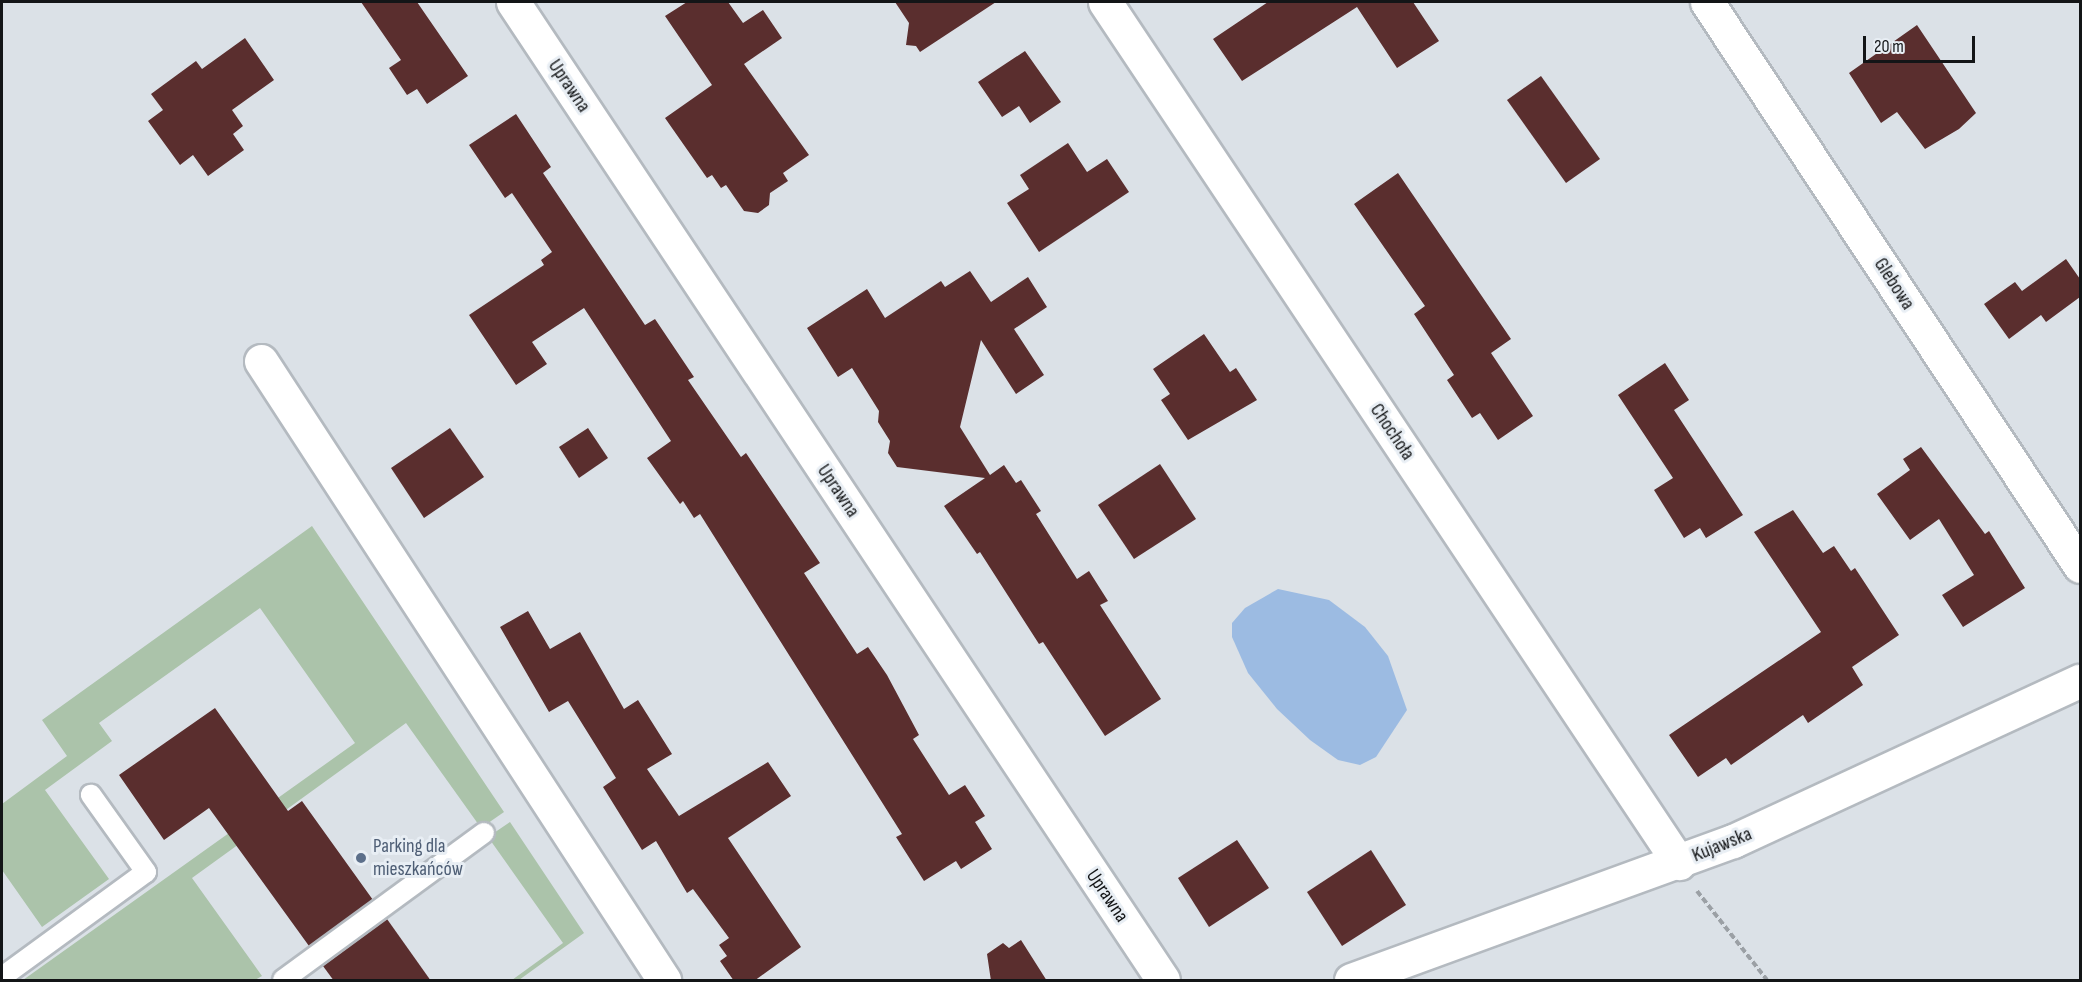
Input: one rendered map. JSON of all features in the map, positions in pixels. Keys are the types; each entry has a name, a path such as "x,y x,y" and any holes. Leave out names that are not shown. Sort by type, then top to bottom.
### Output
{"street":[{"name":"Uprawna","path":"513,2 1163,981"},
{"name":"Chochoła","path":"1105,2 1679,863"},
{"name":"Glebowa","path":"1707,2 2080,566"},
{"path":"261,361 664,981"},
{"name":"Kujawska","path":"1351,981 1679,863 1873,779 2080,681"}],"lane":[{"path":"2,977 146,872 91,795"},
{"path":"283,981 484,833"}],"path":[{"path":"1679,863 1721,926 1767,981"}],"green space":[{"path":"312,526 504,812 481,828 406,723 192,878 262,976 255,980 23,980 355,743 260,608 99,723 112,741 45,790 109,879 42,927 2,870 2,804 67,756 42,720"},
{"path":"510,822 584,933 519,980 512,980 563,943 488,837"}],"water":[{"path":"1278,589 1329,600 1365,627 1388,656 1407,710 1376,757 1360,765 1338,760 1310,740 1277,709 1248,673 1232,637 1232,623 1245,608"}],"building":[{"path":"361,2 417,2 468,76 427,104 417,89 407,95 389,68 401,60"},
{"path":"687,2 728,2 743,23 763,10 782,38 744,64 809,155 783,173 788,181 770,193 769,205 758,213 744,211 726,185 721,188 712,175 707,178 665,118 712,85 665,16"},
{"path":"895,2 996,2 920,52 916,46 906,45 909,23"},
{"path":"1268,2 1413,2 1439,41 1397,68 1357,7 1242,81 1213,39"},
{"path":"1917,25 1976,113 1959,129 1925,149 1897,112 1881,123 1849,73"},
{"path":"245,38 274,80 232,110 243,126 233,134 244,150 208,176 193,155 180,165 148,121 163,110 151,94 196,61 202,69"},
{"path":"1025,51 1061,102 1030,123 1019,106 1002,117 978,82"},
{"path":"1541,76 1600,159 1566,183 1507,100"},
{"path":"516,114 551,167 543,173 645,325 655,319 694,377 688,380 741,457 746,453 820,563 804,573 857,654 868,647 887,675 919,735 913,739 949,795 965,785 985,816 975,822 992,849 961,869 956,861 924,881 896,837 902,834 700,514 694,518 683,501 680,504 647,458 671,441 584,308 532,342 547,364 516,385 469,315 544,265 541,260 552,252 512,193 505,198 469,145"},
{"path":"1068,143 1087,172 1107,159 1129,192 1039,252 1007,203 1029,189 1020,175"},
{"path":"1398,173 1511,339 1491,353 1533,416 1498,440 1480,413 1472,418 1447,380 1454,375 1414,314 1425,306 1354,204"},
{"path":"2066,259 2080,279 2080,297 2046,322 2041,315 2009,339 1984,304 2015,282 2022,291"},
{"path":"970,271 991,302 1028,277 1047,307 1014,329 1044,375 1016,394 981,340 960,427 990,475 1004,465 1016,483 1021,480 1041,511 1036,514 1077,579 1089,571 1108,601 1100,605 1161,699 1105,736 1043,642 1039,644 980,552 977,554 944,506 985,478 897,467 888,453 890,441 878,422 879,411 852,368 838,377 807,328 867,289 885,318 941,281 945,287"},
{"path":"1204,334 1230,372 1236,368 1257,400 1188,440 1161,400 1170,394 1153,369"},
{"path":"1665,363 1689,400 1674,410 1743,515 1706,538 1700,528 1684,538 1654,490 1673,478 1618,395"},
{"path":"450,428 484,477 424,518 391,468"},
{"path":"588,428 608,458 579,478 559,447"},
{"path":"1921,447 1985,534 1989,531 2025,588 1963,627 1942,595 1974,575 1939,519 1910,540 1877,494 1910,470 1903,459"},
{"path":"1160,464 1196,519 1134,559 1098,505"},
{"path":"1793,510 1823,553 1834,546 1851,571 1855,568 1899,635 1852,667 1863,685 1808,723 1803,715 1731,765 1726,758 1698,777 1669,735 1821,632 1754,532"},
{"path":"528,611 550,649 580,632 624,709 638,700 672,754 647,769 679,816 768,762 791,796 728,838 801,947 754,981 734,981 720,961 727,956 719,945 729,938 693,889 687,893 656,841 642,850 603,787 616,778 568,701 549,712 500,627"},
{"path":"215,708 288,811 302,801 373,900 309,946 209,808 164,840 119,775"},
{"path":"1237,840 1269,888 1209,927 1178,878"},
{"path":"1371,850 1406,905 1342,946 1307,892"},
{"path":"387,919 431,981 334,981 323,966"},
{"path":"1021,940 1047,981 991,981 987,954 1003,943 1009,948"}],"place":[{"name":"Parking dla mieszkańców","path":"361,858"}]}
